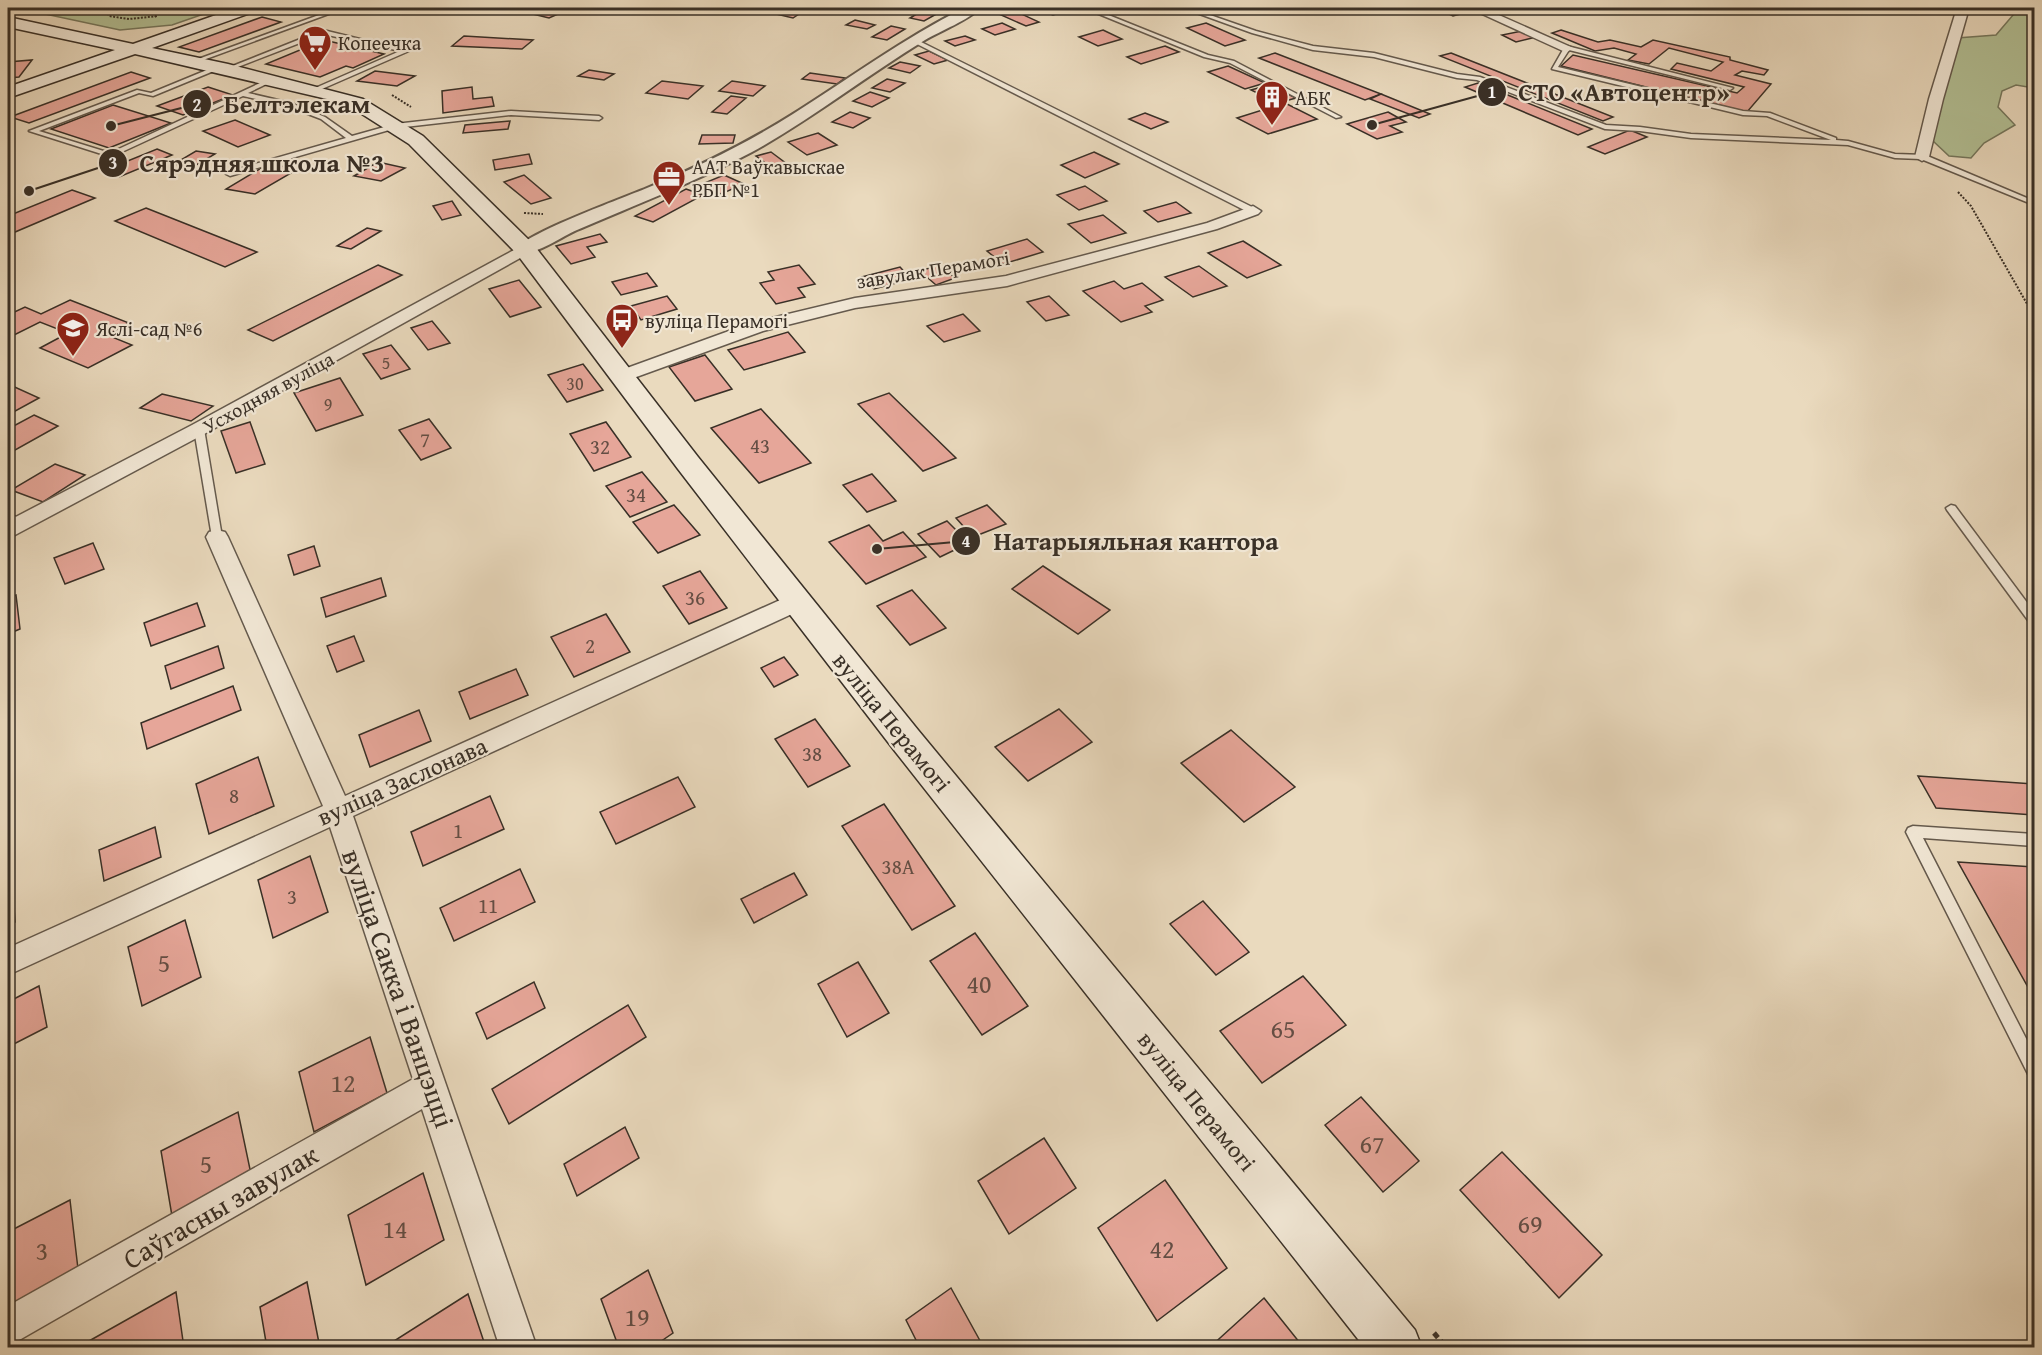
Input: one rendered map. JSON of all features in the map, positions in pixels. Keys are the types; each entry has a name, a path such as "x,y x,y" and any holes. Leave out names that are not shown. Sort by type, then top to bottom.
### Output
{"main road":[{"path":"8,93 250,8"},
{"name":"вуліца Перамогі","path":"8,22 224,68 315,90 357,103 416,140 525,249 913,750 1397,1347"}],"street":[{"path":"935,8 967,11"},
{"path":"1475,8 1567,48"},
{"path":"1922,157 1936,99 1963,8"},
{"path":"525,249 550,235 712,164 772,134 915,41 967,11"},
{"name":"завулак Перамогі","path":"622,376 757,327 855,303 1007,281 1212,226 1252,211"},
{"name":"Усходняя вуліца","path":"12,523 199,429 525,249"},
{"name":"вуліца Сакка і Ванцэцці","path":"217,537 338,810 519,1347"},
{"name":"вуліца Заслонава","path":"8,962 797,602"},
{"name":"Саўгасны завулак","path":"8,1326 432,1086"}],"lane":[{"path":"193,62 342,8"},
{"path":"1087,8 1206,56 1232,62 1338,117"},
{"path":"1186,8 1254,32 1313,48 1374,54 1457,76 1478,78 1605,127 1691,136 1848,143"},
{"path":"273,79 111,155 32,131 139,91 151,95 323,32 406,51 315,90"},
{"path":"915,41 1252,211"},
{"path":"1730,88 1567,48 1554,68 1743,114 1768,114 1848,143 1895,156 1922,157 2034,203"},
{"path":"243,94 289,104 323,118 350,138"},
{"path":"230,174 395,126 511,113 599,118"},
{"path":"199,429 217,537"},
{"path":"1951,508 2034,620"},
{"path":"2034,840 1913,831 2034,1069"}],"path":[{"path":"108,8 105,9 109,15 129,19 165,15"},
{"path":"1922,157 1971,206 2034,316"}],"green space":[{"path":"17,8 221,8 172,25 120,30"},
{"path":"2019,8 2034,10 2034,88 2016,85 2002,91 1998,107 2015,125 1984,143 1971,158 1949,156 1932,140 1957,38 1996,35"}],"building":[{"path":"548,8 572,8 549,18 533,14"},
{"path":"763,8 805,10 793,18 759,10"},
{"path":"1034,8 1065,8 1071,10 1053,15"},
{"path":"925,9 940,12 924,21 910,18"},
{"path":"1438,9 1476,10 1453,16"},
{"path":"1015,11 1039,22 1026,26 1001,15"},
{"path":"262,17 281,22 199,52 179,47"},
{"path":"855,20 875,25 867,29 846,25"},
{"path":"1002,23 1015,29 995,35 982,29"},
{"path":"1206,23 1245,40 1225,46 1187,28"},
{"path":"891,26 905,29 887,40 872,37"},
{"path":"1103,30 1122,39 1098,46 1079,37"},
{"path":"1561,30 1598,42 1610,40 1641,47 1653,40 1730,57 1730,60 1768,70 1764,75 1742,71 1735,75 1771,84 1747,112 1561,66 1573,55 1737,93 1744,87 1671,69 1677,63 1711,71 1723,62 1669,48 1649,64 1628,60 1636,54 1614,48 1595,51 1552,33"},
{"path":"1522,31 1536,37 1516,42 1502,35"},
{"path":"464,36 533,40 522,49 452,46"},
{"path":"965,36 975,40 955,46 945,41"},
{"path":"324,40 384,54 353,68 346,66 320,77 266,64"},
{"path":"1165,46 1179,52 1141,64 1127,57"},
{"path":"929,51 948,60 934,64 915,55"},
{"path":"1275,53 1381,94 1365,100 1259,58"},
{"path":"1451,53 1613,117 1603,121 1440,56"},
{"path":"32,60 19,77 8,78 8,62"},
{"path":"900,62 920,66 910,73 889,68"},
{"path":"1228,66 1265,83 1245,89 1208,72"},
{"path":"589,70 614,74 604,80 578,76"},
{"path":"375,71 415,76 397,86 357,81"},
{"path":"131,72 150,78 29,123 10,117"},
{"path":"810,73 845,78 837,84 802,79"},
{"path":"887,79 905,83 890,92 872,88"},
{"path":"662,81 703,86 688,99 646,93"},
{"path":"732,81 765,86 753,96 719,91"},
{"path":"1478,83 1592,129 1578,135 1465,87"},
{"path":"1269,85 1296,98 1278,103 1251,90"},
{"path":"208,87 233,95 183,115 157,106"},
{"path":"472,87 473,99 492,97 494,106 443,113 442,91"},
{"path":"870,92 889,98 872,107 853,101"},
{"path":"1381,94 1430,114 1419,118 1370,99"},
{"path":"731,96 746,98 727,114 712,112"},
{"name":"АБК","path":"1285,103 1317,119 1268,134 1237,118"},
{"path":"113,105 171,123 109,148 51,129"},
{"path":"850,112 870,118 853,128 832,122"},
{"path":"1388,112 1406,122 1390,126 1402,132 1377,139 1347,124"},
{"path":"1145,113 1168,122 1151,129 1129,119"},
{"path":"235,120 270,135 238,147 203,131"},
{"path":"510,121 508,129 463,133 465,125"},
{"path":"1630,130 1647,137 1605,154 1588,147"},
{"path":"818,133 837,145 807,155 788,142"},
{"path":"702,135 735,135 733,143 699,144"},
{"path":"157,149 172,155 119,177 103,171"},
{"path":"196,151 215,154 193,167 174,164"},
{"path":"771,152 795,170 780,174 756,156"},
{"path":"1094,152 1119,164 1085,178 1061,165"},
{"path":"529,154 532,164 495,170 493,160"},
{"path":"378,162 405,168 381,181 354,176"},
{"path":"268,164 298,169 255,194 226,189"},
{"path":"524,175 551,198 531,204 504,182"},
{"path":"724,175 744,184 721,194 702,184"},
{"path":"1085,186 1107,201 1079,210 1057,195"},
{"name":"ААТ Ваўкавыскае РБП №1","path":"686,189 703,195 653,222 635,216"},
{"path":"72,190 95,198 8,235 8,216"},
{"path":"452,201 461,215 442,220 433,206"},
{"path":"1176,202 1191,213 1158,222 1144,211"},
{"path":"146,208 257,252 225,267 115,221"},
{"path":"1103,215 1126,233 1091,243 1068,224"},
{"path":"367,228 381,231 351,249 337,246"},
{"path":"600,234 607,242 587,247 595,257 571,264 556,246"},
{"path":"1027,239 1043,252 1003,264 987,251"},
{"path":"1243,241 1281,265 1247,278 1208,253"},
{"path":"378,265 402,275 273,341 248,330"},
{"path":"799,265 815,284 798,288 805,297 776,304 760,283 774,280 768,272"},
{"path":"939,265 955,278 936,285 920,271"},
{"path":"1199,266 1227,286 1193,297 1165,277"},
{"path":"900,267 911,279 874,289 862,277"},
{"path":"647,273 657,286 621,295 612,282"},
{"path":"519,280 541,307 510,317 489,289"},
{"path":"1114,281 1124,289 1142,283 1163,300 1145,306 1152,312 1121,322 1083,291"},
{"path":"667,296 677,309 641,320 631,306"},
{"path":"1049,296 1069,315 1046,321 1027,302"},
{"path":"70,300 129,323 107,335 132,345 88,368 40,348 68,333 40,322 8,338 8,315 25,307 41,314"},
{"path":"963,314 980,331 944,342 927,326"},
{"path":"432,321 450,343 428,350 411,328"},
{"path":"788,332 805,352 744,370 728,350"},
{"path":"391,345 410,369 381,379 363,354"},
{"path":"705,355 732,389 695,401 669,367"},
{"path":"583,364 603,390 567,402 548,375"},
{"path":"340,378 363,415 316,431 294,393"},
{"path":"8,384 39,398 8,415"},
{"path":"889,393 956,458 923,471 858,404"},
{"path":"162,394 213,406 191,421 140,408"},
{"path":"761,409 811,463 759,483 711,428"},
{"path":"34,415 58,426 8,454 8,429"},
{"path":"429,419 451,448 421,460 399,430"},
{"path":"250,422 265,464 236,473 221,431"},
{"path":"606,422 631,457 594,471 570,434"},
{"path":"55,464 85,475 43,502 11,490"},
{"path":"642,472 667,502 630,517 606,486"},
{"path":"872,474 896,501 867,512 843,485"},
{"path":"674,505 700,535 658,553 633,522"},
{"path":"987,505 1006,524 973,537 956,518"},
{"path":"947,521 969,543 940,557 918,534"},
{"path":"869,525 883,541 903,532 926,557 866,584 829,542"},
{"path":"93,543 104,569 65,584 54,558"},
{"path":"314,546 320,566 294,575 288,555"},
{"path":"1043,566 1110,610 1078,634 1012,589"},
{"path":"700,571 727,608 689,624 663,586"},
{"path":"381,578 386,596 326,617 321,598"},
{"path":"912,590 946,628 910,645 877,606"},
{"path":"16,595 20,629 8,634 8,598"},
{"path":"197,603 205,626 151,646 144,623"},
{"path":"606,614 630,652 574,677 551,637"},
{"path":"354,636 364,661 337,672 327,646"},
{"path":"218,646 224,668 171,689 165,666"},
{"path":"784,657 798,675 774,687 761,668"},
{"path":"516,669 528,695 470,719 459,692"},
{"path":"233,686 241,710 147,749 141,723"},
{"path":"1059,709 1092,742 1028,781 995,747"},
{"path":"419,710 431,741 370,767 359,735"},
{"path":"815,719 850,766 808,787 775,739"},
{"path":"1231,730 1295,787 1244,822 1181,763"},
{"path":"258,757 274,806 209,834 196,784"},
{"path":"1918,776 2034,784 2034,815 1936,808"},
{"path":"678,777 695,807 616,844 600,812"},
{"path":"490,796 504,829 423,866 411,832"},
{"path":"884,804 955,906 912,930 842,826"},
{"path":"155,827 161,857 104,881 99,850"},
{"path":"310,856 328,912 273,938 258,880"},
{"path":"1958,862 2034,867 2034,998"},
{"path":"520,869 535,902 454,941 440,908"},
{"path":"794,873 807,895 754,923 741,899"},
{"path":"13,892 15,922 8,925 8,894"},
{"path":"1203,901 1249,952 1216,975 1170,924"},
{"path":"185,920 201,977 142,1006 128,947"},
{"path":"975,933 1028,1006 982,1035 930,961"},
{"path":"858,962 889,1013 847,1037 818,984"},
{"path":"1303,976 1346,1025 1262,1083 1220,1031"},
{"path":"534,982 545,1008 487,1039 476,1013"},
{"path":"39,986 47,1027 8,1047 8,1002"},
{"path":"628,1005 646,1037 509,1124 492,1089"},
{"path":"370,1037 387,1093 314,1132 299,1072"},
{"path":"1361,1097 1419,1161 1383,1192 1325,1125"},
{"path":"238,1112 251,1174 172,1216 161,1151"},
{"path":"625,1127 639,1158 577,1196 564,1164"},
{"path":"1044,1138 1076,1188 1009,1234 978,1181"},
{"path":"1502,1152 1602,1255 1559,1298 1460,1190"},
{"path":"423,1173 444,1240 366,1285 348,1215"},
{"path":"1165,1180 1227,1268 1157,1321 1098,1228"},
{"path":"70,1200 78,1269 8,1306 8,1232"},
{"path":"648,1270 673,1333 651,1348 619,1348 601,1299"},
{"path":"307,1282 319,1343 311,1348 267,1348 260,1307"},
{"path":"951,1288 984,1348 920,1348 906,1320"},
{"path":"176,1292 184,1348 90,1348 89,1341"},
{"path":"468,1294 486,1348 383,1348"},
{"path":"1264,1298 1304,1348 1209,1348"}],"place":[{"name":"Копеечка","path":"315,71"},
{"name":"СТО «Автоцентр»","path":"1372,125"},
{"name":"Белтэлекам","path":"111,126"},
{"name":"АБК","path":"1272,126"},
{"name":"Сярэдняя школа №3","path":"29,191"},
{"name":"ААТ Ваўкавыскае РБП №1","path":"669,206"},
{"name":"вуліца Перамогі","path":"622,349"},
{"name":"Яслі-сад №6","path":"73,357"},
{"name":"Натарыяльная кантора","path":"877,549"}]}
